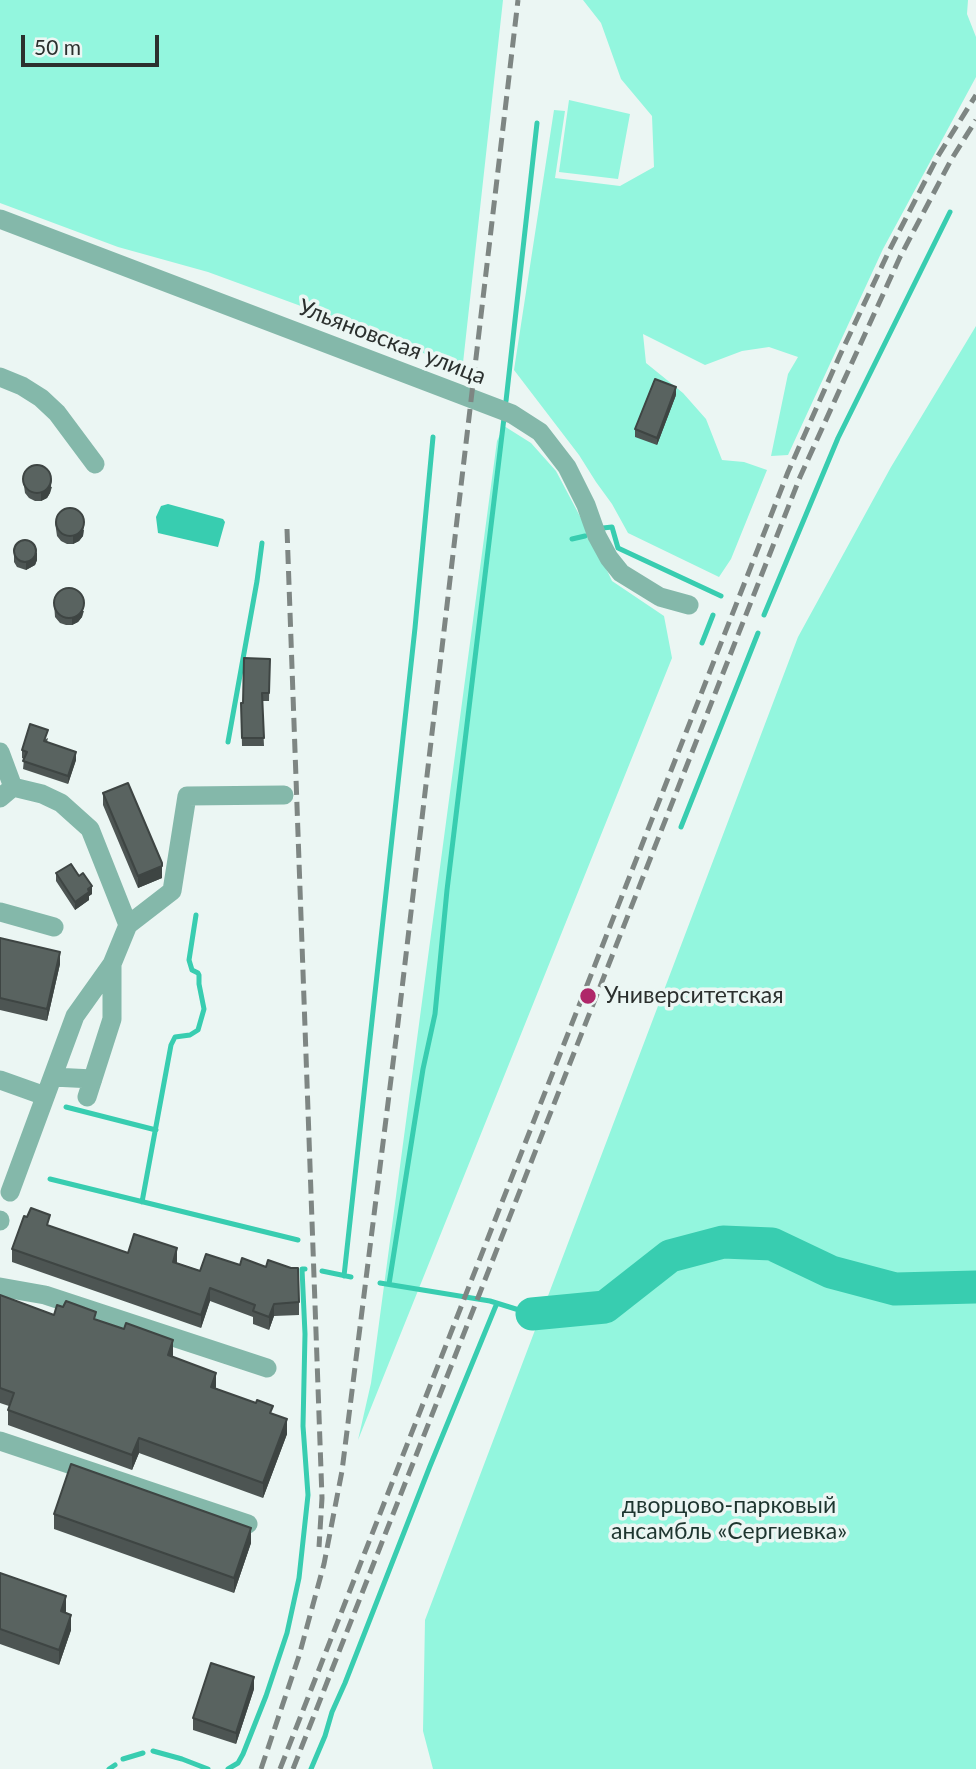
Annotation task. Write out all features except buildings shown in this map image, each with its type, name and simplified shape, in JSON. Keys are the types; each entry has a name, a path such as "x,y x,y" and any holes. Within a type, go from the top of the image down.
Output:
{"street":[{"name":"Ульяновская улица","path":"0,219 512,414 540,432 567,467 586,505 597,536 621,573 660,597 689,605"},
{"path":"0,377 22,386 57,412 96,464"},
{"path":"0,752 6,792 42,794 61,803 90,830 128,925"},
{"path":"10,1192 75,1016 112,964 128,925 173,891 187,796 284,794"},
{"path":"0,912 54,927"},
{"path":"53,1077 90,1088 112,1019 112,964"},
{"path":"0,1080 46,1096"},
{"path":"0,1287 45,1295 267,1368"},
{"path":"0,1441 248,1524"}],"green space":[{"path":"0,0 503,0 462,372 419,351 208,272 118,247 0,203"},
{"path":"583,0 968,0 967,14 976,37 976,77 883,249 788,455 771,456 788,374 798,357 769,347 742,351 705,365 643,334 646,363 683,393 706,419 722,460 744,462 767,470 731,559 719,577 628,533 579,455 514,370 554,110 565,111 555,178 620,186 654,167 652,116 621,79 601,23"},
{"path":"569,100 630,114 618,179 559,172"},
{"name":"дворцово-парковый ансамбль «Сергиевка»","path":"976,326 976,1769 433,1769 423,1731 425,1620 798,637 891,467"},
{"path":"504,426 531,443 556,471 612,581 664,616 672,658 358,1440 371,1383 497,441"}],"shaded area":[{"path":"168,504 223,519 225,522 218,547 158,533 156,517 161,506"}],"waterway":[{"path":"506,401 537,123"},
{"path":"764,615 838,438 950,212"},
{"path":"389,1284 423,1069 435,1014 447,890 504,418"},
{"path":"344,1276 415,628 433,437"},
{"path":"603,528 612,527 618,548 721,596"},
{"path":"572,539 585,536"},
{"path":"228,742 262,543"},
{"path":"702,643 713,615"},
{"path":"681,827 758,633"},
{"path":"142,1202 171,1045 175,1037 190,1035 198,1030 204,1009 199,975 192,970 189,960 196,915"},
{"path":"66,1107 156,1130"},
{"path":"50,1179 298,1240"},
{"path":"532,1314 605,1307 670,1256 723,1242 772,1244 831,1272 895,1289 976,1287"},
{"path":"228,1769 238,1763 243,1754 266,1696 287,1633 299,1578 308,1495 303,1426 305,1334 302,1269 305,1269"},
{"path":"322,1271 351,1277"},
{"path":"380,1283 490,1301 532,1314"},
{"path":"311,1769 497,1303"},
{"path":"153,1751 208,1769"},
{"path":"123,1759 143,1753"},
{"path":"109,1769 115,1765"}],"railway":[{"path":"261,1769 299,1656 324,1564 342,1471 398,1023 518,0"},
{"path":"280,1769 788,472 889,251 938,156 976,95"},
{"path":"293,1769 800,477 900,257 951,160 976,120"},
{"path":"287,529 322,1498 319,1547"}],"place":[{"name":"Университетская","path":"588,996"}]}
